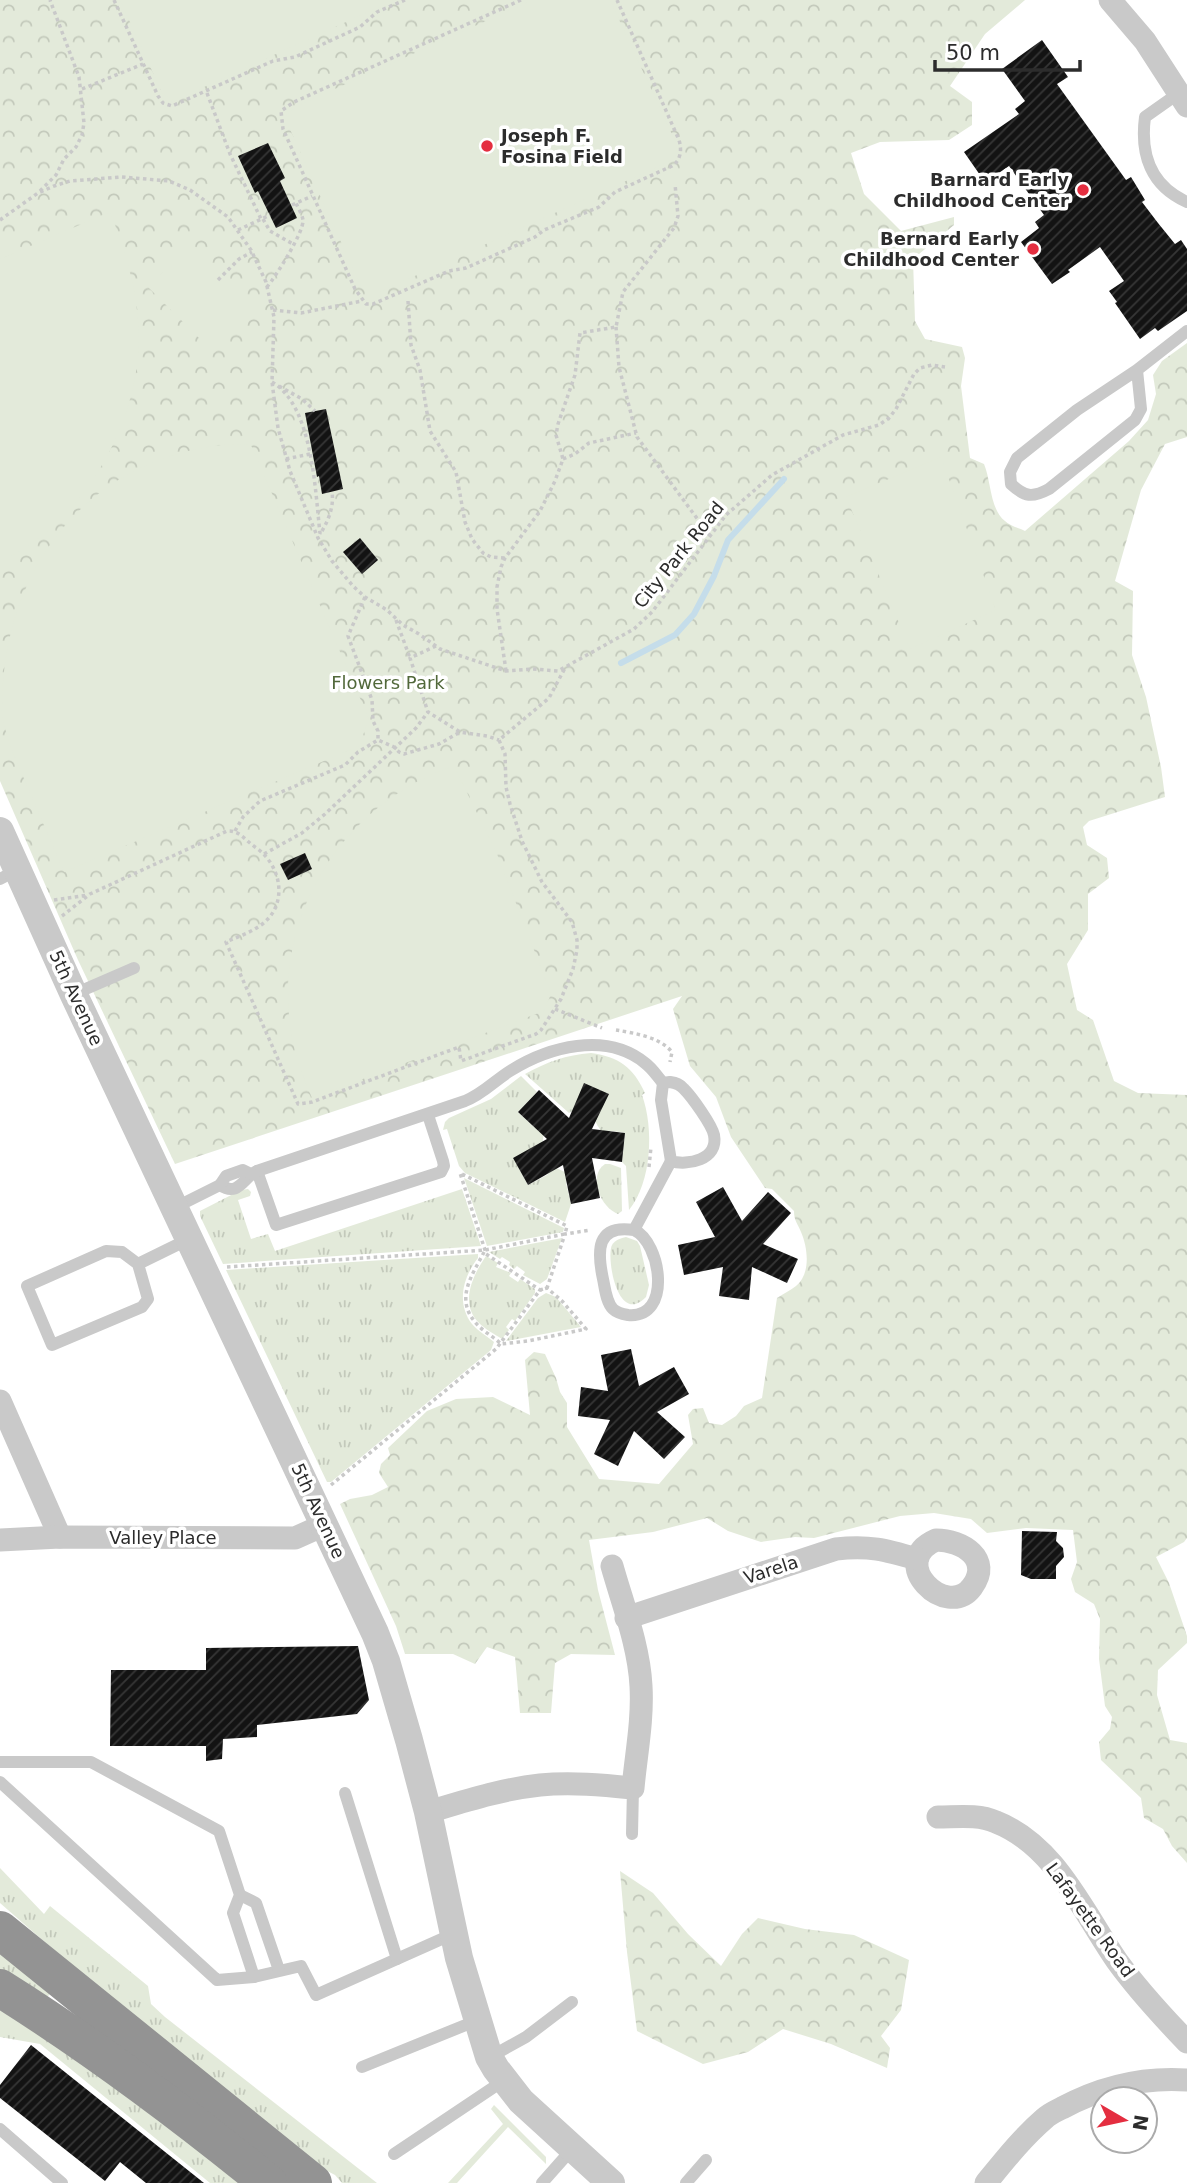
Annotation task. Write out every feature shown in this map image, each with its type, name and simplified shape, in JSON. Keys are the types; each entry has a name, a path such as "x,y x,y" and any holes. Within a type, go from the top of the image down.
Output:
{"highway":[{"path":"0,1930 313,2183"},
{"path":"0,1988 71,2033 134,2078 268,2183"}],"street":[{"path":"1110,0 1138,32 1183,100"},
{"name":"5th Avenue","path":"0,831 9,875 74,995 363,1604 386,1661 428,1812 453,1934 478,2020 498,2068 521,2101 611,2183"},
{"path":"0,1401 61,1537"},
{"name":"Valley Place","path":"0,1540 61,1537 295,1538 324,1525"},
{"name":"Varela","path":"626,1618 836,1549 862,1546 917,1559"},
{"path":"428,1812 502,1791 542,1785 633,1788 642,1700 641,1683 612,1566"},
{"name":"Lafayette Road","path":"938,1817 993,1820 1029,1843 1057,1869 1118,1961 1160,2015 1187,2042"},
{"path":"986,2183 1046,2116 1076,2100 1102,2089 1140,2081 1187,2080"}],"lane":[{"path":"1183,100 1145,117 1142,138 1150,169 1164,188 1187,202"},
{"path":"1138,370 1141,409 1135,420 1037,496 1021,493 1011,484 1010,472 1017,458 1077,410 1138,370 1187,331"},
{"path":"74,995 134,968"},
{"path":"174,1208 220,1185 232,1189 244,1184 254,1172 429,1115 482,1093 519,1065 555,1051 587,1045 616,1048 643,1061 663,1083 661,1100 671,1161 634,1230"},
{"path":"663,1083 682,1086 714,1135 713,1147 697,1162 684,1164 671,1161"},
{"path":"254,1172 276,1225 415,1180 441,1171 444,1166 429,1115"},
{"path":"616,1229 634,1230 642,1233 651,1247 659,1285 655,1302 644,1312 630,1315 615,1311 609,1304 599,1260 600,1246 606,1234 616,1229"},
{"path":"138,1264 189,1238"},
{"path":"106,1251 122,1252 138,1264 148,1299 142,1307 52,1345 27,1286 106,1251"},
{"path":"0,1762 91,1762 219,1831 240,1895 233,1913 254,1978"},
{"path":"0,1782 216,1980 254,1978 301,1966 316,1995 453,1934"},
{"path":"632,1834 633,1788"},
{"path":"345,1793 397,1959"},
{"path":"240,1895 257,1903 279,1970"},
{"path":"394,2154 498,2068 526,2037 572,2002"},
{"path":"362,2067 478,2020"},
{"path":"0,2129 62,2183"},
{"path":"542,2183 573,2148"},
{"path":"686,2183 706,2160"}],"path":[{"path":"38,192 56,175 64,159 76,147 84,123 80,102 82,89 76,67 50,0"},
{"path":"114,0 158,96 166,104 179,104 273,61 295,57 360,27 377,12 405,0"},
{"path":"502,0 505,7"},
{"path":"521,0 282,109 280,117 283,129 355,289 366,304 373,304 535,237 544,230 599,207 615,192 677,162 681,152 680,140 617,0"},
{"path":"82,89 144,64"},
{"path":"206,92 230,154 262,219 270,231 293,244"},
{"name":"City Park Road","path":"0,220 38,192 70,181 144,177 170,181 190,190 228,217 252,252 267,286 273,310 272,382 278,428 286,459 307,515 332,561 365,597 436,646 506,671 552,671 565,668 616,640 645,620 738,504 783,467 843,435 879,425 889,418 920,368 932,365 945,367"},
{"path":"675,184 678,216 674,228 623,292 616,327 619,367 636,433 654,462 710,536"},
{"path":"267,286 278,273 302,227 303,221 294,204 313,196"},
{"path":"238,230 270,215"},
{"path":"218,280 241,258 252,252"},
{"path":"273,310 305,313 362,301"},
{"path":"408,301 411,345 420,370 430,431 456,471 465,522 472,539 483,553 491,557 505,558"},
{"path":"506,671 497,609 500,567 540,511 563,459 556,435 575,374 580,333 616,327"},
{"path":"272,382 302,399 315,411"},
{"path":"277,385 301,420 310,454 320,533"},
{"path":"563,459 589,443 636,433"},
{"path":"286,459 310,454"},
{"path":"318,538 330,513 331,492"},
{"path":"365,597 348,636 372,700 378,740"},
{"path":"57,919 90,894 227,831 235,831 264,854 273,867 279,884 279,896 274,912 257,928 226,942 298,1104 312,1102 459,1047 461,1061 536,1034 561,999 573,969 577,940 569,916 542,882 522,841 510,804 505,776 505,754 499,740 460,732 428,712 395,620"},
{"path":"410,658 436,646"},
{"path":"499,740 549,698 565,668"},
{"path":"264,854 302,833 326,814 416,728 428,712"},
{"path":"378,740 404,754 439,744 460,732"},
{"path":"235,831 243,817 260,801 345,765 358,752 378,740"},
{"path":"49,901 90,894"},
{"path":"649,1168 651,1144"},
{"path":"540,1290 486,1254 460,1173 567,1226 547,1288"},
{"path":"221,1268 485,1250 596,1229"},
{"path":"485,1250 467,1285 467,1302 474,1322 500,1344 586,1329 547,1288"},
{"path":"327,1489 500,1344 540,1290 547,1288"}],"green space":[{"name":"Flowers Park","path":"0,0 1025,0 985,34 950,86 972,102 972,125 949,140 880,142 851,153 864,194 901,231 954,217 954,225 913,259 915,321 925,339 962,347 965,358 961,386 970,458 984,464 996,510 1009,524 1025,531 1129,441 1148,420 1156,394 1153,375 1162,361 1187,343 1187,437 1165,444 1141,490 1115,581 1133,591 1132,655 1146,697 1165,797 1089,821 1083,827 1087,845 1107,858 1109,878 1088,894 1088,930 1067,964 1077,1010 1093,1020 1114,1081 1138,1093 1187,1095 1187,1538 1156,1557 1169,1583 1187,1636 1187,1643 1158,1670 1157,1695 1170,1740 1187,1743 1187,1863 1172,1846 1163,1829 1144,1818 1141,1798 1101,1760 1099,1742 1110,1729 1112,1717 1105,1706 1099,1659 1100,1619 1094,1604 1075,1592 1071,1579 1077,1562 1073,1530 1026,1528 987,1533 971,1519 934,1513 900,1516 814,1538 795,1537 761,1542 728,1531 707,1518 653,1532 589,1540 598,1590 615,1655 571,1654 555,1663 551,1713 520,1713 515,1657 487,1647 475,1664 453,1654 405,1654 396,1626 340,1504 350,1499 372,1495 388,1487 379,1473 381,1464 390,1455 388,1448 427,1411 456,1399 493,1397 530,1415 525,1360 534,1352 545,1354 567,1403 567,1427 599,1479 659,1484 693,1444 688,1415 693,1409 703,1408 709,1423 722,1425 736,1416 744,1406 762,1398 777,1298 801,1281 807,1260 805,1246 794,1211 772,1189 765,1188 731,1137 716,1097 690,1066 673,1009 682,996 175,1164 78,960 0,781"},
{"path":"120,0 394,0 173,100 162,93"},
{"name":"Joseph F. Fosina Field","path":"533,0 610,0 675,141 675,156 668,162 377,293 368,293 361,286 288,125 289,113 297,106"},
{"path":"110,212 127,260 137,310 138,347 134,385 123,422 107,457 86,490 61,519 32,543 0,562 0,259"},
{"path":"186,248 252,315 214,353 148,287"},
{"path":"234,444 251,445 369,719 359,746 64,872 13,752 2,713 6,660 17,610 37,566 64,527 97,495 137,470 183,452"},
{"path":"941,457 996,610 910,649 846,497"},
{"path":"454,766 497,854 551,994 544,1011 312,1098 297,1058 289,1016 289,975 296,935 309,897 328,862 353,831 383,804 416,782"},
{"path":"591,1053 610,1057 624,1065 635,1076 645,1093 642,1095 648,1123 649,1154 642,1185 629,1210 626,1166 622,1162 625,1133 602,1133 595,1121 608,1094 569,1113 525,1074 557,1060"},
{"path":"521,1076 537,1092 518,1112 534,1127 544,1132 542,1146 514,1159 528,1185 547,1175 554,1167 567,1173 566,1183 571,1204 565,1222 465,1173 459,1166 447,1129 443,1130 449,1118 491,1099"},
{"path":"605,1164 621,1168 622,1211 618,1214 606,1205 598,1191 597,1176"},
{"path":"464,1178 564,1228 563,1232 487,1246"},
{"path":"248,1189 250,1196 238,1200 251,1239 268,1234 275,1251 462,1189 481,1246 223,1264 200,1211"},
{"path":"626,1237 637,1241 640,1246 649,1285 646,1297 636,1304 628,1303 621,1297 612,1274 612,1245"},
{"path":"562,1238 547,1279 540,1284 523,1275 525,1272 517,1266 514,1269 509,1265 510,1262 489,1252"},
{"path":"478,1254 465,1282 464,1308 472,1324 494,1342 491,1350 331,1482 327,1482 226,1270"},
{"path":"486,1256 498,1263 496,1267 511,1273 509,1276 518,1282 520,1279 535,1289 535,1293 515,1321 512,1319 506,1327 509,1330 502,1339 479,1323 470,1307 470,1289"},
{"path":"546,1293 556,1297 581,1327 506,1341 538,1298"},
{"path":"0,1868 44,1914 50,1906 148,1986 151,2004 165,2017 377,2183 342,2183 335,2175 304,2159 71,1965 0,1903"},
{"path":"620,1871 653,1893 688,1934 721,1966 742,1934 758,1918 805,1929 854,1935 909,1960 901,2010 881,2036 890,2048 887,2068 831,2044 783,2029 748,2052 703,2064 637,2031"},
{"path":"0,1943 54,1987 47,1998 0,1971"},
{"path":"0,2003 249,2183 210,2183 40,2044 0,2037"},
{"path":"494,2105 546,2157 546,2164 508,2127 457,2183 448,2183 503,2124 491,2109"}],"building":[{"name":"Barnard Early Childhood Center","path":"1042,40 1068,77 1057,84 1126,180 1131,177 1145,200 1142,202 1158,223 1175,244 1181,240 1187,249 1187,311 1158,331 1155,328 1140,339 1109,291 1124,281 1100,247 1052,284 1021,242 1039,228 1035,222 1044,215 1009,166 987,181 964,152 1019,114 1015,109 1025,101 1002,69"},
{"path":"268,143 285,178 280,181 297,218 276,228 258,191 255,193 238,156"},
{"path":"326,409 343,489 322,494 305,413"},
{"path":"360,538 378,560 362,574 343,552"},
{"path":"305,853 312,869 288,880 280,864"},
{"path":"584,1083 609,1094 592,1129 625,1133 622,1162 592,1158 600,1198 571,1204 563,1165 528,1185 513,1158 547,1139 518,1112 539,1090 569,1118"},
{"path":"723,1187 742,1221 768,1192 791,1213 763,1244 798,1259 787,1283 752,1267 749,1300 719,1296 723,1267 684,1275 678,1245 715,1237 696,1202"},
{"path":"631,1349 639,1386 674,1367 689,1394 657,1412 685,1437 664,1459 634,1431 618,1466 594,1454 610,1420 578,1416 581,1387 608,1391 601,1355"},
{"path":"1022,1531 1057,1532 1056,1541 1063,1548 1064,1557 1056,1566 1056,1579 1031,1579 1021,1575"},
{"path":"358,1646 369,1700 357,1714 257,1725 257,1737 223,1739 222,1759 206,1761 206,1746 110,1746 111,1670 206,1670 206,1648"},
{"path":"31,2045 204,2183 146,2183 120,2162 105,2181 0,2098 0,2085"}],"waterway":[{"path":"621,663 675,635 694,614 714,576 728,540 784,479"}],"place":[{"name":"Joseph F. Fosina Field","path":"487,146"},
{"name":"Barnard Early Childhood Center","path":"1083,190"},
{"name":"Bernard Early Childhood Center","path":"1033,249"}]}
